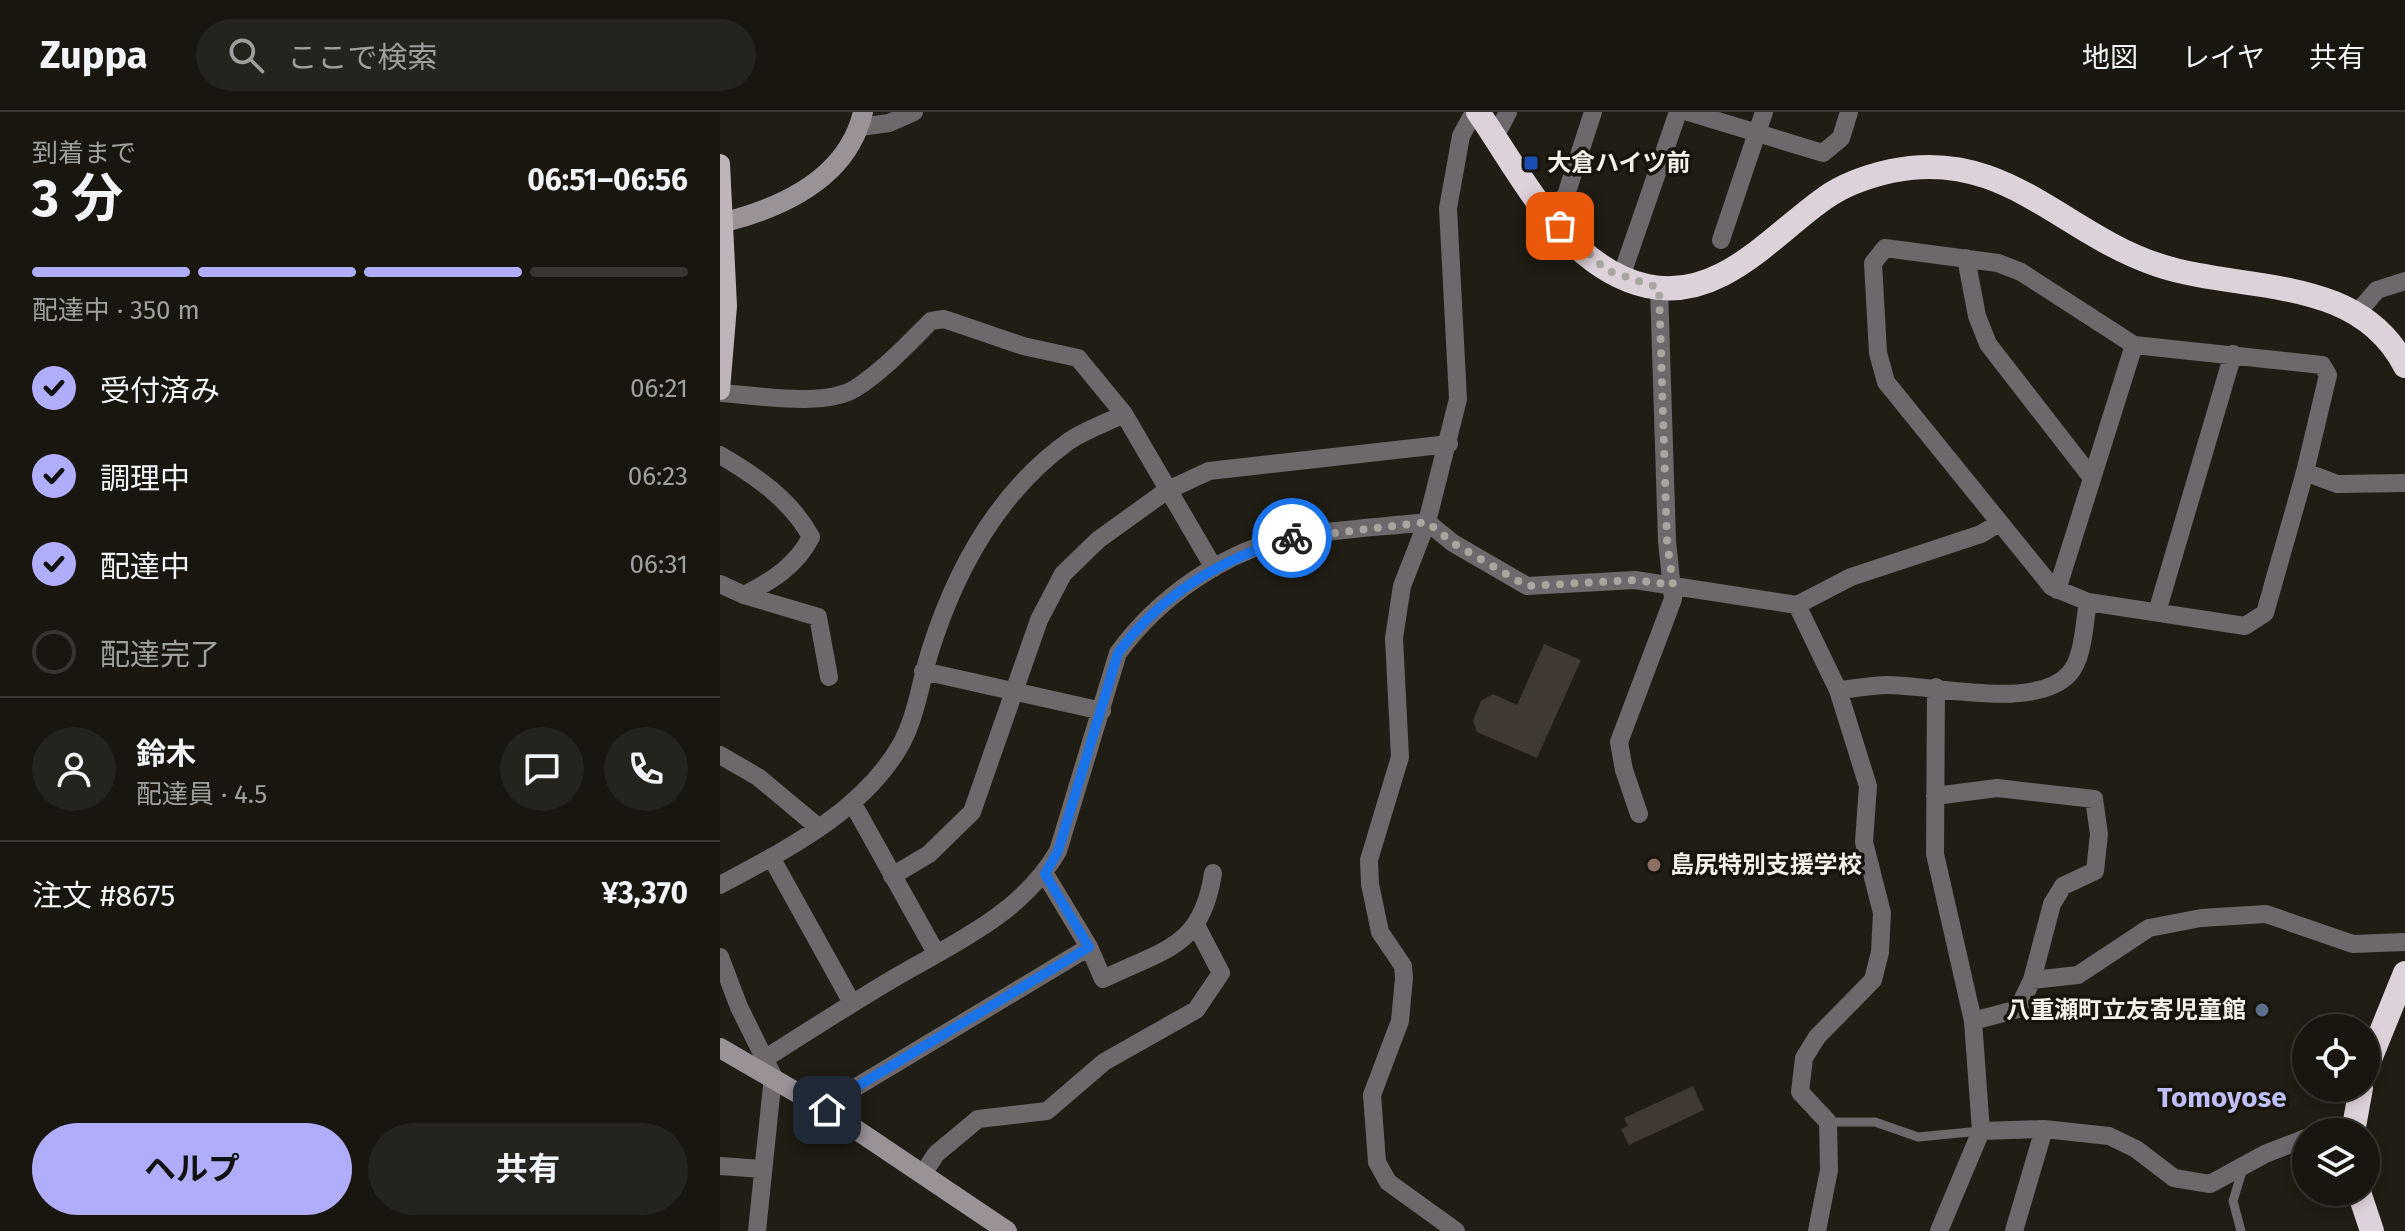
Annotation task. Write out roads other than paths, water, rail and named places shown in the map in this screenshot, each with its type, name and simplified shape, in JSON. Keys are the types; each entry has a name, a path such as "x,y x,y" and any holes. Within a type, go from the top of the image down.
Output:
{"highway":[{"path":"1476,112 1548,212 1591,260 1621,277 1659,288 1699,283 1736,268 1823,200 1845,187 1890,171 1932,167 1973,171 2013,184 2100,237 2157,265 2300,291 2357,313 2390,340 2405,366"},
{"path":"2380,1035 2405,973"},
{"path":"2363,1206 2369,1230"}],"main road":[{"path":"720,164 727,306 720,392"}],"street":[{"path":"725,222 768,212 816,184 842,156 862,120 889,123 914,112"},
{"path":"1456,1231 1388,1182 1377,1162 1372,1095 1400,1021 1404,978 1403,966 1380,932 1370,884 1369,860 1400,757 1394,638 1402,586 1427,522 1458,399 1448,208 1461,136 1476,112"},
{"path":"1495,137 1508,112"},
{"path":"1548,212 1566,195 1593,112"},
{"path":"1621,277 1678,112"},
{"path":"1688,112 1823,153 1841,138 1849,112"},
{"path":"1721,240 1764,112"},
{"path":"1885,248 1998,263 2021,272 2134,345 2322,365 2328,375 2305,472 2265,613 2245,626 2088,602 2057,590 1886,382 1878,353 1873,263 1885,248"},
{"path":"1966,258 1977,316 1988,344 2092,478"},
{"path":"2357,313 2377,290 2405,281"},
{"path":"1639,814 1624,770 1619,742 1673,599 1667,541 1659,288"},
{"path":"720,392 794,398 828,397 854,390 931,321 944,319 1023,346 1078,358 1124,414 1166,491 1214,568"},
{"path":"2057,590 2134,345"},
{"path":"2157,612 2233,354"},
{"path":"720,885 771,857 853,804 901,744 949,593 980,533 1025,481 1070,441 1124,414"},
{"path":"892,876 929,854 972,812 1018,690 1039,620 1063,574 1098,540 1166,491 1209,471 1449,444"},
{"path":"720,455 755,475 800,517 811,537 801,557 772,580 744,595"},
{"path":"2305,472 2337,484 2405,483"},
{"path":"770,1067 852,1003 998,918 1045,874 1058,851 1118,653 1136,628 1163,604 1214,568 1247,552 1291,538 1427,522 1453,543 1527,586 1635,580 1797,605 1851,577 1981,534 1999,523"},
{"path":"720,584 744,595 818,617 829,677"},
{"path":"1838,690 1885,685 2008,694 2041,690 2070,674 2081,647 2088,602"},
{"path":"1797,605 1838,690 1868,786 1864,842 1882,913 1880,952 1873,980 1817,1037 1804,1058 1800,1092 1828,1122 1829,1170 1817,1231"},
{"path":"923,671 1102,711"},
{"path":"1936,687 1935,854 1973,1021 1981,1131 1939,1231"},
{"path":"720,755 758,777 818,827"},
{"path":"1935,796 1997,788 2094,799 2099,834 2095,871 2063,886 2052,904 2032,980 2018,1009 1973,1021"},
{"path":"853,804 936,953"},
{"path":"771,857 852,1003"},
{"path":"1045,874 1089,947 1103,979 1185,939 1197,927 1210,894 1213,873"},
{"path":"2032,980 2078,975 2149,928 2201,918 2266,914 2353,944 2405,942"},
{"path":"923,1174 936,1154 978,1119 1047,1111 1104,1062 1196,1010 1221,973 1197,927"},
{"path":"827,1110 833,1101 1089,947"},
{"path":"720,957 739,1007 770,1067 757,1231"},
{"path":"720,1048 770,1067 827,1110 1007,1231"},
{"path":"1981,1131 2044,1129 2109,1136 2136,1149 2174,1178 2210,1184 2265,1154 2292,1143"},
{"path":"2014,1231 2044,1129"},
{"path":"720,1166 762,1169"}],"lane":[{"path":"1828,1122 1875,1122 1918,1137 1981,1131"},
{"path":"2241,1231 2233,1201 2243,1168"}],"place":[{"name":"大倉ハイツ前","path":"1531,163"},
{"name":"島尻特別支援学校","path":"1654,865"},
{"name":"八重瀬町立友寄児童館","path":"2262,1010"}],"district":[{"name":"Tomoyose","path":"2222,1097"}]}
